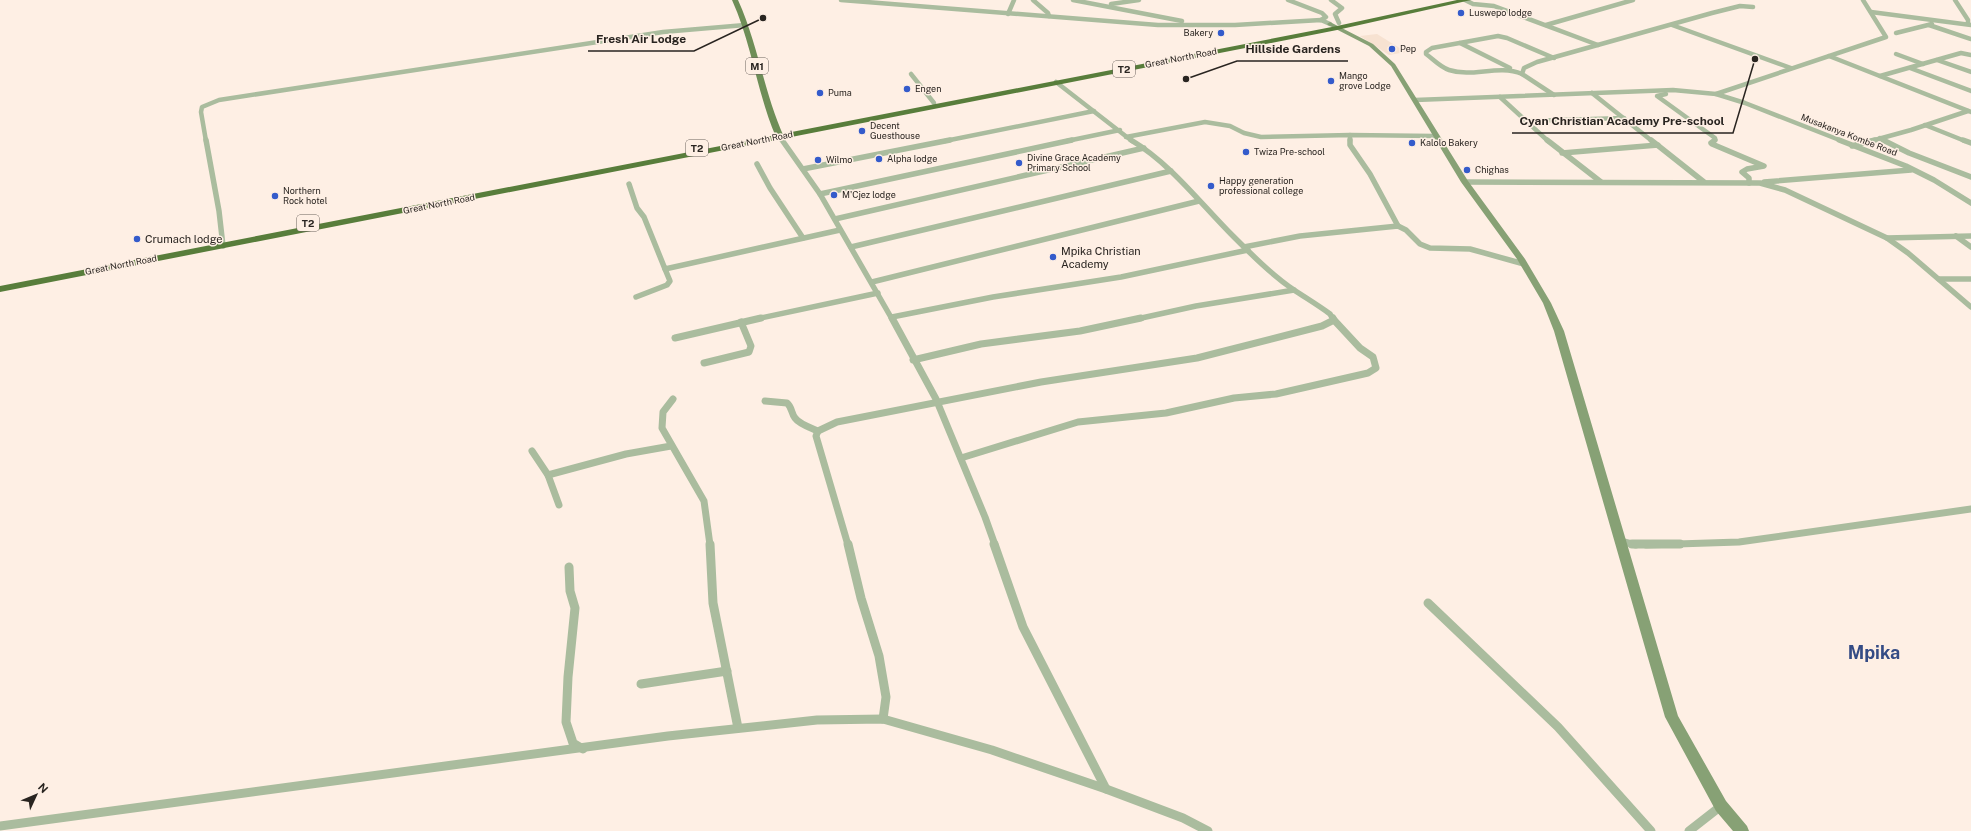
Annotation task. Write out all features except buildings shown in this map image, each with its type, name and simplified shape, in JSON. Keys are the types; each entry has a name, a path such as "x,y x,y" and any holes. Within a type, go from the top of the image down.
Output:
{"highway":[{"name":"Great North Road","path":"779,135 1454,0"},
{"name":"Great North Road","path":"0,289 100,267 1056,82 1332,24 1468,2"},
{"name":"Great North Road","path":"0,283 100,267"}],"main road":[{"name":"M1","path":"735,0 746,25 769,112 779,135"},
{"path":"1332,24 1357,37 1381,54 1393,65 1465,182 1494,219 1524,264 1547,303 1559,331 1672,717 1721,806 1742,831"}],"street":[{"path":"841,0 1008,14 1158,24 1332,24"},
{"path":"890,4 895,0"},
{"path":"1008,14 1014,0"},
{"path":"1033,0 1048,13 1049,16"},
{"path":"1073,0 1096,1 1103,5 1196,25"},
{"path":"1103,5 1139,0"},
{"path":"1288,0 1322,12 1332,24"},
{"path":"1331,0 1342,8 1335,14 1332,24"},
{"path":"1468,2 1491,0"},
{"path":"1546,25 1633,0"},
{"path":"1415,100 1673,90 1716,94 1791,68 1881,40 1886,37 1863,0"},
{"path":"1871,12 1969,24 1955,0"},
{"path":"1468,2 1494,6 1598,45"},
{"path":"1522,74 1522,70 1526,66 1598,45 1738,7 1753,7"},
{"path":"1896,33 1929,25 1934,20"},
{"path":"223,243 201,119 202,107 208,104 264,93 422,68 600,43 663,32 746,25"},
{"path":"1672,25 1791,68"},
{"path":"1929,25 1971,39"},
{"path":"1512,68 1464,72 1452,71 1426,54 1427,50 1432,48 1485,37 1501,37 1554,58"},
{"path":"1460,43 1512,68 1554,95"},
{"path":"1880,76 1961,53 1971,55"},
{"path":"1896,54 1923,64"},
{"path":"1829,56 1970,112"},
{"path":"1937,60 1971,72"},
{"path":"1910,68 1971,91"},
{"path":"911,74 934,103"},
{"path":"961,458 1041,435 1078,422 1166,413 1234,398 1276,394 1368,373 1376,368 1373,357 1360,348 1330,314 1294,290 1246,248 1171,171 1144,148 1126,136 1056,82"},
{"path":"1673,90 1678,94 1657,96 1715,138 1715,140 1711,143 1764,166 1751,168 1742,172 1749,178 1749,183"},
{"path":"1592,93 1704,182"},
{"name":"Musakanya Kombe Road","path":"1716,94 1745,103 1906,166 1911,170 1934,180 1971,203"},
{"path":"1500,97 1562,153 1601,182"},
{"path":"803,169 1094,111"},
{"path":"1852,146 1970,112"},
{"path":"1526,121 1624,118"},
{"path":"1126,136 1205,122 1230,126 1244,133 1261,137 1350,135 1436,136"},
{"path":"1925,125 1971,143"},
{"path":"820,194 978,159 1120,130"},
{"path":"779,135 820,194 835,219 840,230 892,317 937,402 985,516 1023,627 1106,789"},
{"path":"1350,135 1350,145 1370,174 1398,226"},
{"path":"1880,138 1909,153 1971,177"},
{"path":"1562,153 1658,145"},
{"path":"835,219 1006,181 1144,148"},
{"path":"757,164 770,188 803,238"},
{"path":"1465,182 1760,183 1911,170"},
{"path":"851,247 1080,194 1171,171"},
{"path":"1760,183 1785,190 1887,238 1908,253 1971,307"},
{"path":"629,184 637,208 644,217 670,282 667,285 636,297"},
{"path":"872,282 1148,215 1199,201"},
{"path":"892,317 993,297 1121,277 1300,236 1398,226 1407,229 1417,243 1426,247 1437,250 1472,250 1506,261 1524,264"},
{"path":"665,269 840,230"},
{"path":"1956,236 1971,248"},
{"path":"1887,238 1971,236"},
{"path":"1939,279 1971,279"},
{"path":"914,360 981,344 1080,331 1196,306 1284,293 1294,290"},
{"path":"675,338 741,322 878,293"},
{"path":"883,719 886,697 879,656 861,598 842,522 816,436 818,431 837,422 937,402 1041,382 1197,358 1322,326 1334,320"},
{"path":"704,363 749,352 751,346 741,322"},
{"path":"673,399 665,408 660,419 662,428 671,446 704,501 710,544 713,603 738,728"},
{"path":"765,401 787,403 790,405 794,417 798,421 818,431"},
{"path":"548,475 626,454 671,446"},
{"path":"532,451 548,475 559,506"},
{"path":"1620,541 1637,544 1740,542 1971,509"},
{"path":"569,567 570,591 575,608 566,722 573,743 583,748"},
{"path":"1428,603 1558,727 1650,831"},
{"path":"641,684 727,671"},
{"path":"0,826 668,736 817,720 883,719 992,750 1106,789 1183,818 1208,831"},
{"path":"1689,831 1721,806"}],"shaded area":[{"path":"1377,34 1406,52 1389,55 1360,36"}],"place":[{"name":"Luswepo lodge","path":"1461,13"},
{"name":"Fresh Air Lodge","path":"763,18"},
{"name":"Bakery","path":"1221,33"},
{"name":"Pep","path":"1392,49"},
{"name":"Cyan Christian Academy Pre-school","path":"1755,59"},
{"name":"Hillside Gardens","path":"1186,79"},
{"name":"Mango grove Lodge","path":"1331,81"},
{"name":"Engen","path":"907,89"},
{"name":"Puma","path":"820,93"},
{"name":"Decent Guesthouse","path":"862,131"},
{"name":"Kalolo Bakery","path":"1412,143"},
{"name":"Twiza Pre-school","path":"1246,152"},
{"name":"Alpha lodge","path":"879,159"},
{"name":"Wilmo","path":"818,160"},
{"name":"Divine Grace Academy Primary School","path":"1019,163"},
{"name":"Chighas","path":"1467,170"},
{"name":"Happy generation professional college","path":"1211,186"},
{"name":"M'Cjez lodge","path":"834,195"},
{"name":"Northern Rock hotel","path":"275,196"},
{"name":"Crumach lodge","path":"137,239"},
{"name":"Mpika Christian Academy","path":"1053,257"}],"district":[{"name":"Mpika","path":"1874,653"}]}
